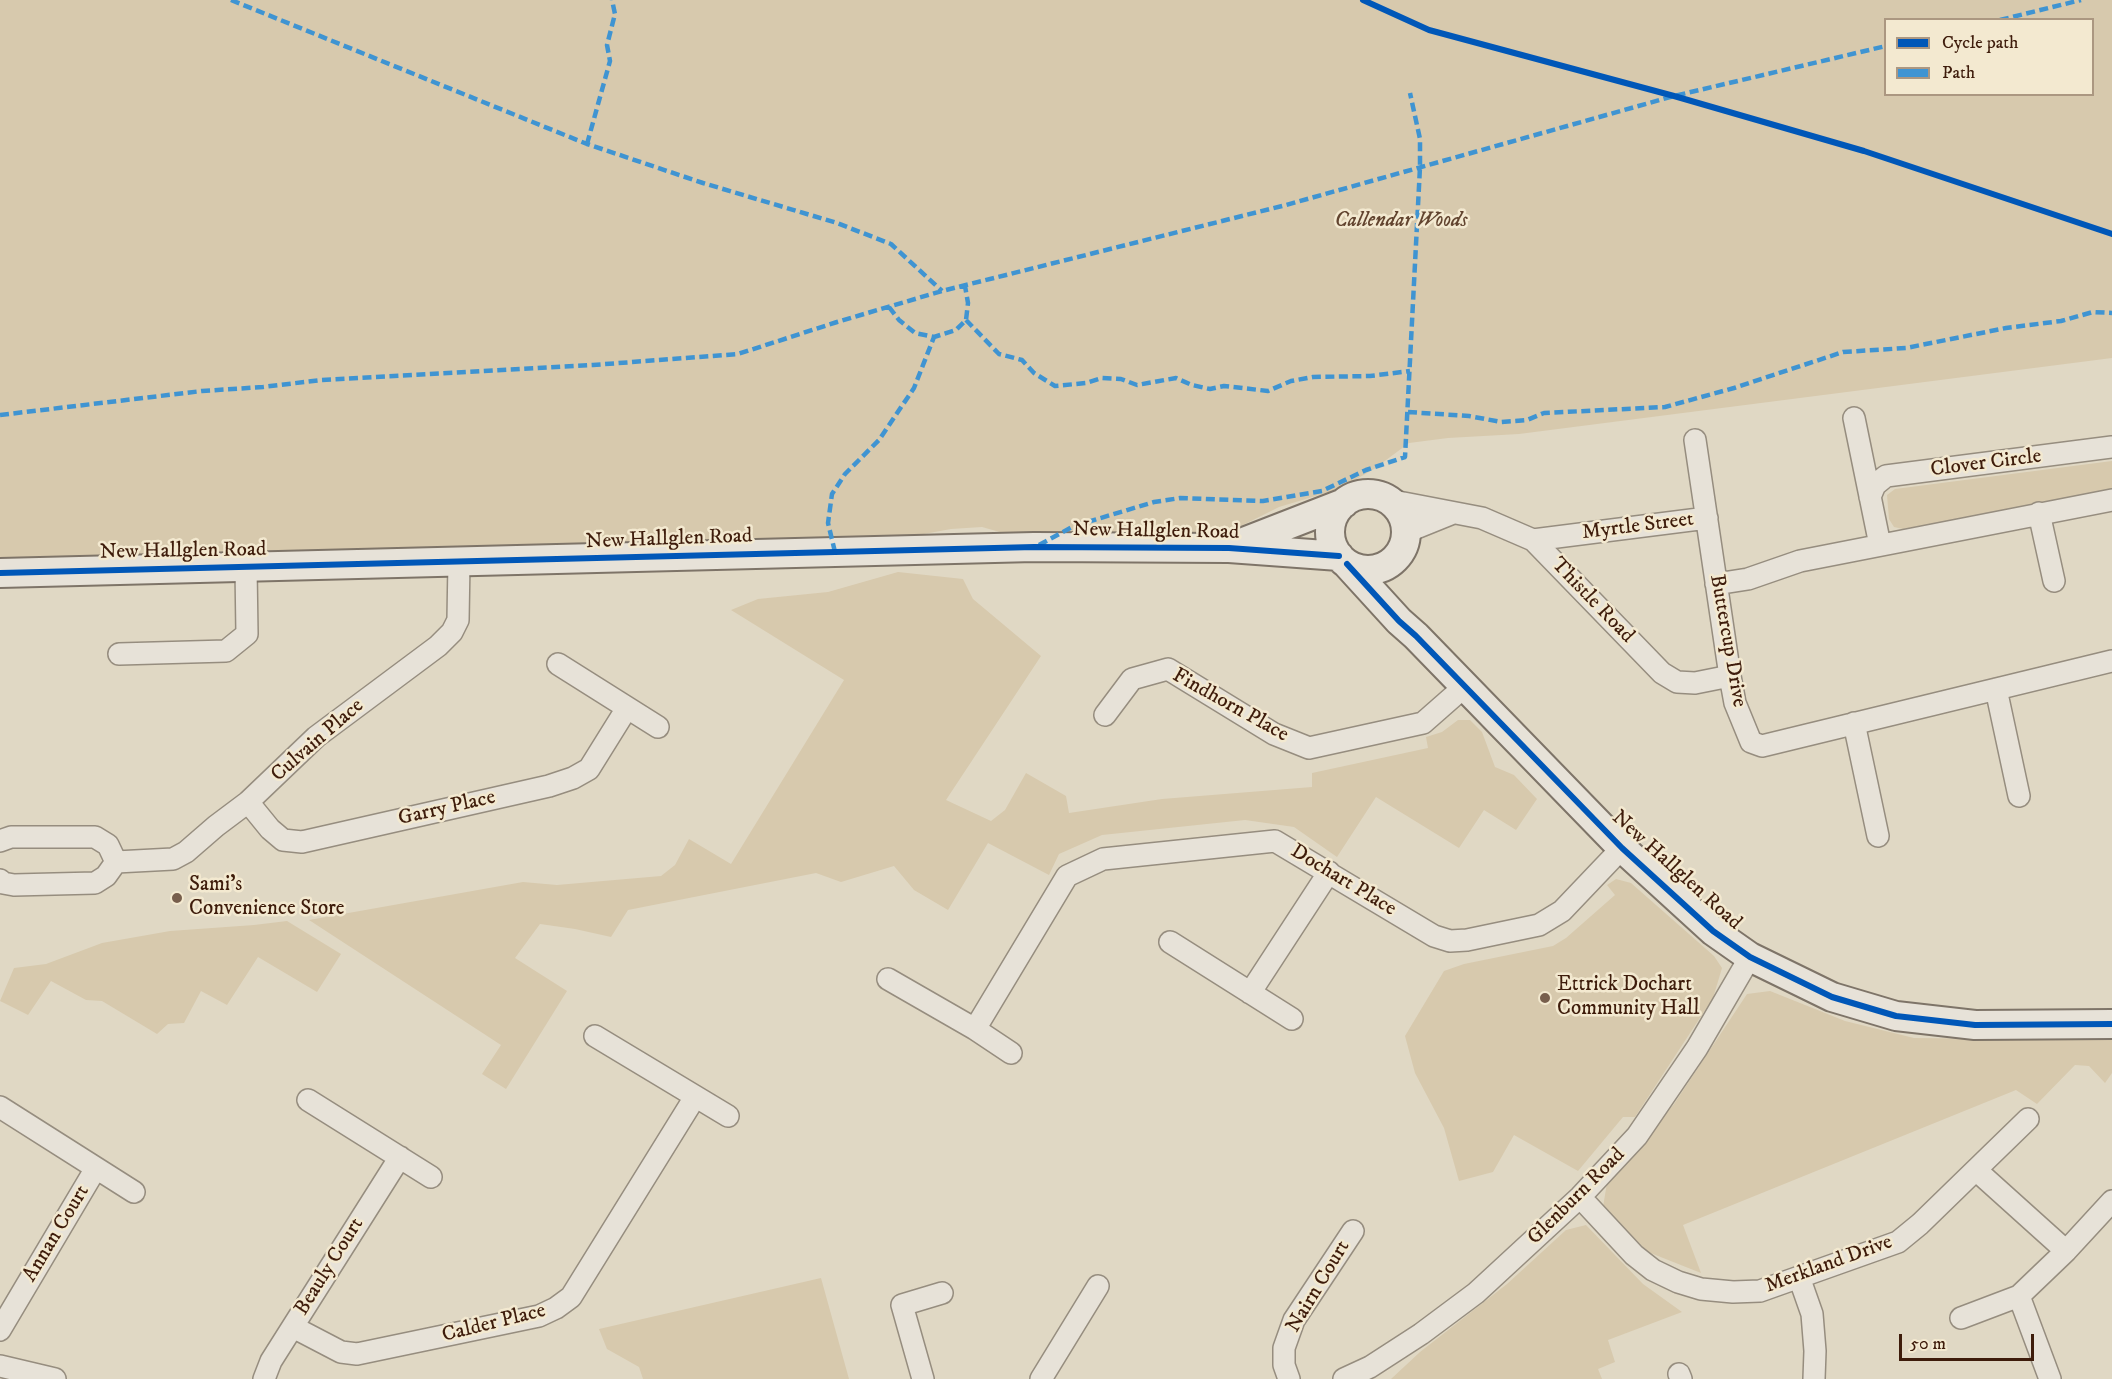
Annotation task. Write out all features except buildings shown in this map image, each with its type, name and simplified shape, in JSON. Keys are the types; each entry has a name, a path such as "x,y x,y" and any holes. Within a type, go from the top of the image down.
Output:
{"street":[{"path":"1854,418 1880,545"},
{"name":"Buttercup Drive","path":"1695,440 1735,703 1751,742 1762,746 2112,661"},
{"name":"Clover Circle","path":"1870,497 1875,485 1886,476 2112,447"},
{"path":"1360,495 1379,496 1388,500 1401,513 1406,532 1405,541 1395,558 1378,568 1367,570 1357,568 1343,560 1333,548 1330,527 1344,502 1360,495"},
{"name":"Thistle Road","path":"1388,500 1482,518 1533,540 1662,673 1677,682 1695,683 1730,676"},
{"path":"1716,584 1748,579 1800,561 2112,500"},
{"name":"New Hallglen Road","path":"1229,548 1344,502"},
{"path":"1406,532 1453,513"},
{"path":"2039,513 2054,581"},
{"name":"Myrtle Street","path":"1533,540 1707,518"},
{"name":"New Hallglen Road","path":"0,573 1022,548 1229,548 1343,560 1399,621 1622,848 1713,931 1750,957 1832,997 1896,1016 1975,1025 2112,1024"},
{"path":"1395,558 1399,621"},
{"name":"Culvain Place","path":"116,862 172,859 186,852 249,802 316,737 438,646 452,632 458,620 459,562"},
{"path":"119,654 226,651 248,633 246,568"},
{"path":"558,664 658,728"},
{"name":"Findhorn Place","path":"1105,715 1132,679 1168,669 1274,734 1309,748 1423,723 1464,687"},
{"path":"1996,689 2019,796"},
{"name":"Garry Place","path":"249,802 270,829 283,840 302,842 549,786 573,778 589,769 627,708"},
{"path":"1854,723 1878,836"},
{"path":"0,841 11,837 95,837 108,845 116,862 106,876 95,883 14,885 3,883 0,880"},
{"name":"Dochart Place","path":"975,1029 1067,876 1103,859 1275,841 1434,936 1450,940 1467,940 1539,925 1562,911 1622,848"},
{"path":"1250,993 1329,872"},
{"path":"1170,942 1292,1018"},
{"name":"Glenburn Road","path":"1344,1379 1370,1366 1421,1334 1476,1293 1580,1197 1637,1136 1697,1048 1750,957"},
{"path":"888,978 1011,1053"},
{"path":"596,1036 728,1116"},
{"name":"Calder Place","path":"293,1327 341,1352 357,1354 539,1316 556,1308 572,1297 695,1096"},
{"path":"308,1100 430,1177"},
{"name":"Annan Court","path":"0,1107 134,1192"},
{"name":"Merkland Drive","path":"1580,1197 1634,1255 1653,1270 1678,1282 1701,1289 1733,1293 1760,1291 1898,1242 1920,1224 2028,1119"},
{"name":"Beauly Court","path":"264,1379 271,1361 400,1157"},
{"name":"Annan Court","path":"0,1330 96,1168"},
{"path":"1976,1170 2066,1251"},
{"path":"1961,1318 2019,1296 2066,1251 2112,1201"},
{"name":"Nairn Court","path":"1289,1379 1284,1365 1284,1348 1294,1320 1353,1231"},
{"path":"1799,1277 1812,1314 1815,1351 1814,1379"},
{"path":"1041,1379 1098,1286"},
{"path":"923,1379 902,1305 942,1293"},
{"path":"2019,1296 2050,1379"},
{"path":"0,1366 55,1379"}],"green space":[{"name":"Callendar Woods","path":"0,0 2112,0 2112,358 1519,434 1448,438 1409,443 1374,469 1339,489 1279,507 1237,528 1211,534 1014,536 982,527 951,529 902,538 0,561"},
{"path":"2112,461 2112,490 1903,529 1894,527 1889,519 1887,495 1895,489"},
{"path":"898,572 963,579 973,599 1041,656 946,800 991,821 1005,810 1026,773 1066,796 1069,813 1162,799 1312,787 1312,773 1428,748 1426,737 1442,732 1458,720 1470,720 1482,732 1495,767 1514,775 1537,799 1516,830 1484,810 1459,848 1376,797 1337,857 1294,827 1245,820 1102,835 1059,854 1049,875 988,843 948,910 914,890 894,866 841,882 816,873 628,910 611,937 540,924 515,958 567,991 506,1089 482,1074 501,1045 309,920 523,882 557,885 661,876 675,865 689,839 731,864 844,680 731,610 758,599 828,592"},
{"path":"1616,879 1631,883 1714,956 1722,968 1713,998 1635,1117 1623,1117 1578,1171 1514,1135 1493,1172 1459,1181 1444,1128 1415,1073 1405,1036 1444,971 1464,964 1553,946 1566,938 1615,895 1607,885"},
{"path":"287,921 341,954 317,992 258,957 227,1005 201,991 184,1023 168,1024 157,1034 102,1001 86,1000 51,981 28,1015 0,1001 14,968 46,964 102,943 170,931"},
{"path":"1770,991 1845,1021 1914,1038 2112,1040 2112,1073 2105,1083 2089,1066 2075,1065 2037,1104 2016,1090 1683,1225 1701,1273 1648,1252 1603,1207 1607,1183 1674,1104 1747,994"},
{"path":"1586,1225 1643,1284 1682,1312 1608,1340 1615,1362 1598,1369 1602,1379 1391,1379 1420,1352 1507,1284 1566,1230"},
{"path":"821,1278 849,1379 643,1379 639,1367 607,1349 599,1329"}],"marked path":[{"path":"231,0 587,144 703,183 837,223 891,244 942,291"},
{"path":"587,144 610,61 607,45 615,14 612,0"},
{"path":"2008,18 2081,0"},
{"path":"0,415 202,391 321,380 593,365 738,354 942,291 1286,205 1674,96 1884,46"},
{"path":"1039,545 1074,526 1154,502 1180,498 1263,501 1322,491 1366,470 1405,457 1420,167 1420,139 1410,93"},
{"path":"889,307 899,320 915,333 934,337 956,330 966,320 968,303 965,286"},
{"path":"1408,412 1469,416 1501,422 1527,420 1544,413 1665,407 1734,388 1843,352 1906,348 2006,328 2061,321 2093,312 2112,313"},
{"path":"966,320 999,354 1022,360 1034,373 1055,386 1086,383 1102,378 1121,379 1137,385 1176,378 1210,389 1224,386 1268,391 1291,381 1313,377 1370,376 1410,371"},
{"path":"835,552 828,523 832,494 845,474 879,440 914,388 934,337"}],"cycle path":[{"path":"1363,0 1429,30 1674,96 1864,151 2112,234"},
{"path":"0,573 1034,547 1229,548 1339,556"},
{"path":"1347,564 1399,621 1622,848 1713,931 1750,957 1832,997 1896,1016 1975,1025 2112,1024"}],"place":[{"name":"Sami's Convenience Store","path":"177,898"},
{"name":"Ettrick Dochart Community Hall","path":"1545,998"}]}
